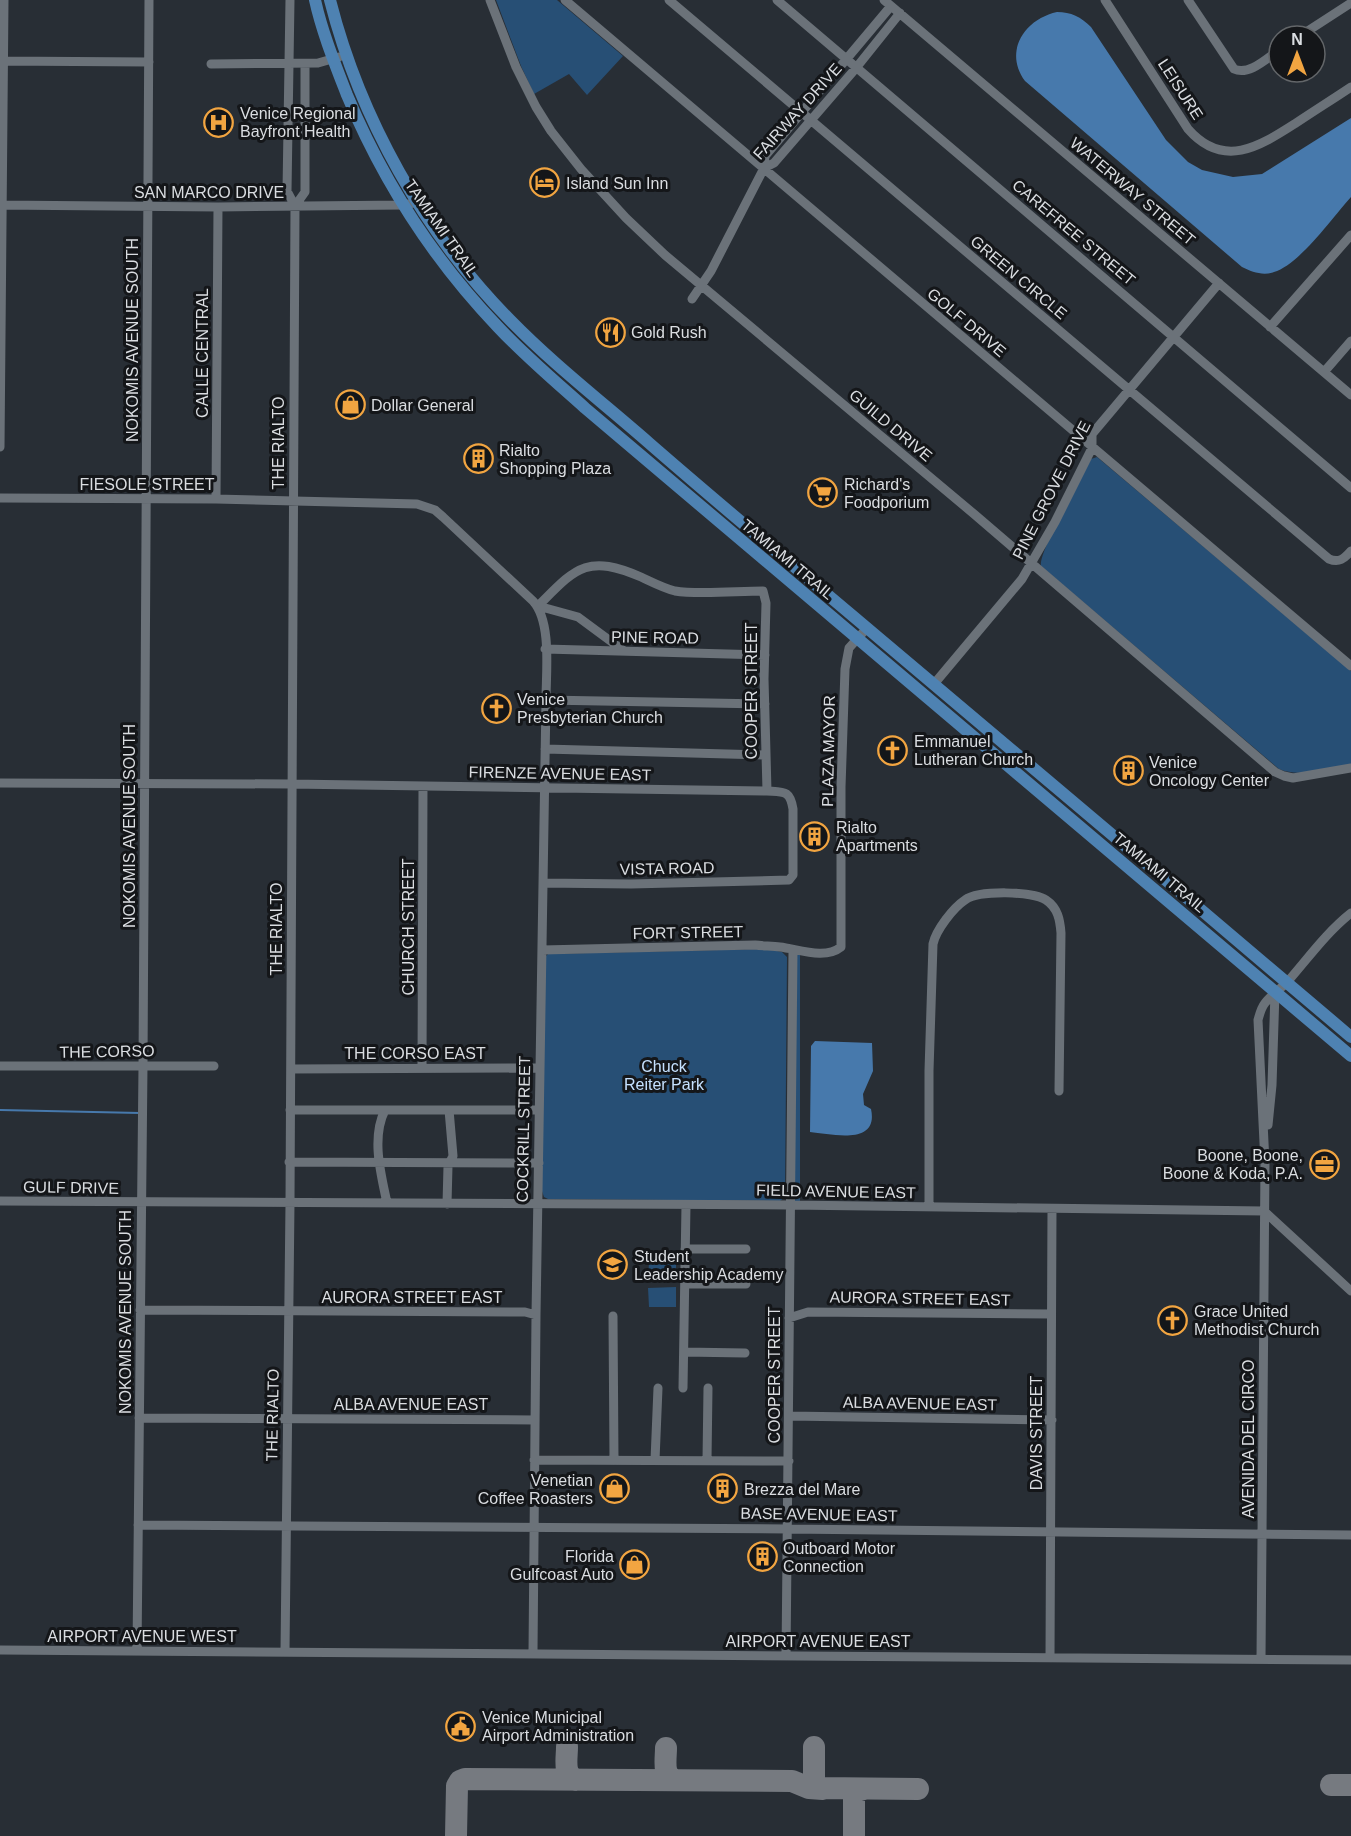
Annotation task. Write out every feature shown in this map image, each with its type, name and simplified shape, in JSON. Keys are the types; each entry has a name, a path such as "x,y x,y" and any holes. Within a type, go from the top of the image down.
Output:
{"main road":[{"name":"TAMIAMI TRAIL","path":"315,0 333,59 381,168 429,243 464,290 531,360 1351,1056"},
{"name":"TAMIAMI TRAIL","path":"330,0 358,86 391,156 440,235 507,317 539,349 1351,1037"}],"street":[{"path":"0,447 4,0"},
{"name":"NOKOMIS AVENUE SOUTH","path":"137,1652 149,0"},
{"name":"THE RIALTO","path":"285,1652 291,1069 295,206 287,191 290,0"},
{"name":"GUILD DRIVE","path":"490,0 522,81 551,131 600,192 665,255 1279,774 1293,778 1351,768"},
{"name":"GREEN CIRCLE","path":"669,0 1329,559 1338,562 1351,552"},
{"name":"CAREFREE STREET","path":"777,0 1351,488"},
{"name":"LEISURE","path":"1105,0 1188,129 1199,139 1215,147 1234,151 1262,144 1351,87"},
{"path":"1188,0 1234,69 1248,70 1267,58"},
{"name":"GOLF DRIVE","path":"569,1 1351,666"},
{"path":"764,168 765,156 846,59 887,3"},
{"name":"WATERWAY STREET","path":"887,3 1351,395"},
{"path":"1319,24 1351,3"},
{"name":"FAIRWAY DRIVE","path":"692,299 702,285 764,168 774,163 900,13"},
{"path":"211,64 305,64 318,63 347,54"},
{"path":"2,61 149,62"},
{"name":"THE RIALTO","path":"295,206 305,192 305,64"},
{"path":"288,143 298,147 305,162"},
{"name":"SAN MARCO DRIVE","path":"1,205 218,207 404,205 418,202"},
{"name":"CALLE CENTRAL","path":"216,499 218,207"},
{"path":"1270,327 1351,235"},
{"name":"PINE GROVE DRIVE","path":"934,684 1032,564 1092,448 1092,434 1219,283"},
{"path":"1324,372 1351,341"},
{"name":"FIESOLE STREET","path":"0,498 293,501"},
{"path":"293,501 408,503 427,507 443,517 538,606 578,617 624,651"},
{"name":"COOPER STREET","path":"538,606 573,572 590,566 605,566 625,571 676,591 762,591 766,603 767,791"},
{"name":"COCKRILL STREET","path":"533,1653 537,1205 546,699 544,621 538,606"},
{"name":"PLAZA MAYOR","path":"835,952 841,947 841,787 845,669 849,648 867,628"},
{"name":"PINE ROAD","path":"545,649 765,655"},
{"path":"546,699 765,704"},
{"path":"545,749 766,755"},
{"name":"FIRENZE AVENUE EAST","path":"0,783 291,784 786,793 792,798 793,875 791,879"},
{"name":"CHURCH STREET","path":"422,1068 423,786"},
{"name":"VISTA ROAD","path":"543,883 631,884 791,879"},
{"path":"929,1207 929,1071 933,944 935,933 965,900 981,894 1036,896 1046,900 1059,916 1061,933 1059,1091"},
{"path":"1275,991 1287,982 1329,933 1351,913"},
{"name":"FORT STREET","path":"542,950 755,945 835,952"},
{"name":"COOPER STREET","path":"786,1656 793,950"},
{"name":"AVENIDA DEL CIRCO","path":"1261,1659 1265,1148 1258,1020 1260,1011 1275,991"},
{"name":"AVENIDA DEL CIRCO","path":"1265,1148 1272,1085 1275,991"},
{"name":"THE CORSO","path":"0,1066 214,1066"},
{"name":"THE CORSO EAST","path":"291,1069 539,1068"},
{"path":"290,1110 539,1110"},
{"path":"385,1110 381,1118 378,1162 387,1203"},
{"path":"447,1204 450,1162 453,1156 449,1110"},
{"path":"290,1162 539,1163"},
{"name":"GULF DRIVE","path":"0,1201 290,1203"},
{"name":"FIELD AVENUE EAST","path":"290,1203 791,1205 1264,1211"},
{"path":"683,1388 686,1205"},
{"name":"DAVIS STREET","path":"1050,1657 1053,1209"},
{"path":"1264,1211 1351,1291"},
{"path":"686,1248 746,1249"},
{"path":"685,1284 746,1284"},
{"name":"AURORA STREET EAST","path":"140,1310 525,1312 536,1315"},
{"name":"AURORA STREET EAST","path":"789,1318 808,1312 1052,1314"},
{"path":"614,1316 615,1460"},
{"path":"684,1352 745,1353"},
{"path":"655,1460 658,1388"},
{"path":"707,1460 708,1388"},
{"name":"ALBA AVENUE EAST","path":"789,1416 1052,1420"},
{"name":"ALBA AVENUE EAST","path":"139,1418 535,1420"},
{"path":"534,1460 789,1461"},
{"name":"BASE AVENUE EAST","path":"138,1525 1351,1535"},
{"name":"AIRPORT AVENUE WEST","path":"0,1650 285,1652"},
{"name":"AIRPORT AVENUE EAST","path":"285,1652 1351,1660"}],"green space":[{"path":"496,0 557,0 623,56 587,95 569,74 534,94"},
{"path":"1097,457 1351,671 1351,764 1296,773 1279,769 1041,566 1046,546 1062,514 1091,459"},
{"name":"Chuck Reiter Park","path":"767,949 782,952 787,957 785,1197 780,1201 548,1199 544,1197 541,1188 545,957 548,954"},
{"path":"800,953 800,1208 788,1200 791,958"},
{"path":"649,1262 676,1262 676,1282 648,1281"},
{"path":"676,1287 676,1307 649,1307 648,1288"}],"shaded area":[{"path":"1057,12 1075,16 1091,27 1166,140 1188,162 1202,170 1233,177 1262,174 1351,118 1351,197 1305,250 1284,268 1266,274 1242,267 1025,81 1016,59 1021,38 1035,22"},
{"path":"815,1041 872,1043 873,1071 863,1094 864,1105 871,1109 872,1121 861,1133 841,1135 810,1132 811,1046"}],"waterway":[{"path":"0,1110 140,1113"}],"taxiway":[{"path":"567,1747 567,1770 575,1780"},
{"path":"814,1747 814,1781 819,1788 918,1789"},
{"path":"666,1748 666,1771 675,1780"},
{"path":"456,1836 457,1786 465,1779 792,1781 809,1788 823,1789"},
{"path":"1331,1785 1351,1785"},
{"path":"854,1836 854,1797 857,1791 864,1789"}],"place":[{"name":"Venice Regional Bayfront Health","path":"219,122"},
{"name":"Island Sun Inn","path":"545,183"},
{"name":"Gold Rush","path":"610,332"},
{"name":"Dollar General","path":"350,405"},
{"name":"Rialto Shopping Plaza","path":"478,459"},
{"name":"Richard's Foodporium","path":"823,493"},
{"name":"Venice Presbyterian Church","path":"496,708"},
{"name":"Emmanuel Lutheran Church","path":"893,750"},
{"name":"Venice Oncology Center","path":"1128,771"},
{"name":"Rialto Apartments","path":"815,836"},
{"name":"Boone, Boone, Boone & Koda, P.A.","path":"1324,1164"},
{"name":"Student Leadership Academy","path":"613,1265"},
{"name":"Grace United Methodist Church","path":"1173,1320"},
{"name":"Venetian Coffee Roasters","path":"614,1489"},
{"name":"Brezza del Mare","path":"723,1489"},
{"name":"Outboard Motor Connection","path":"762,1557"},
{"name":"Florida Gulfcoast Auto","path":"635,1565"},
{"name":"Venice Municipal Airport Administration","path":"461,1726"}]}
